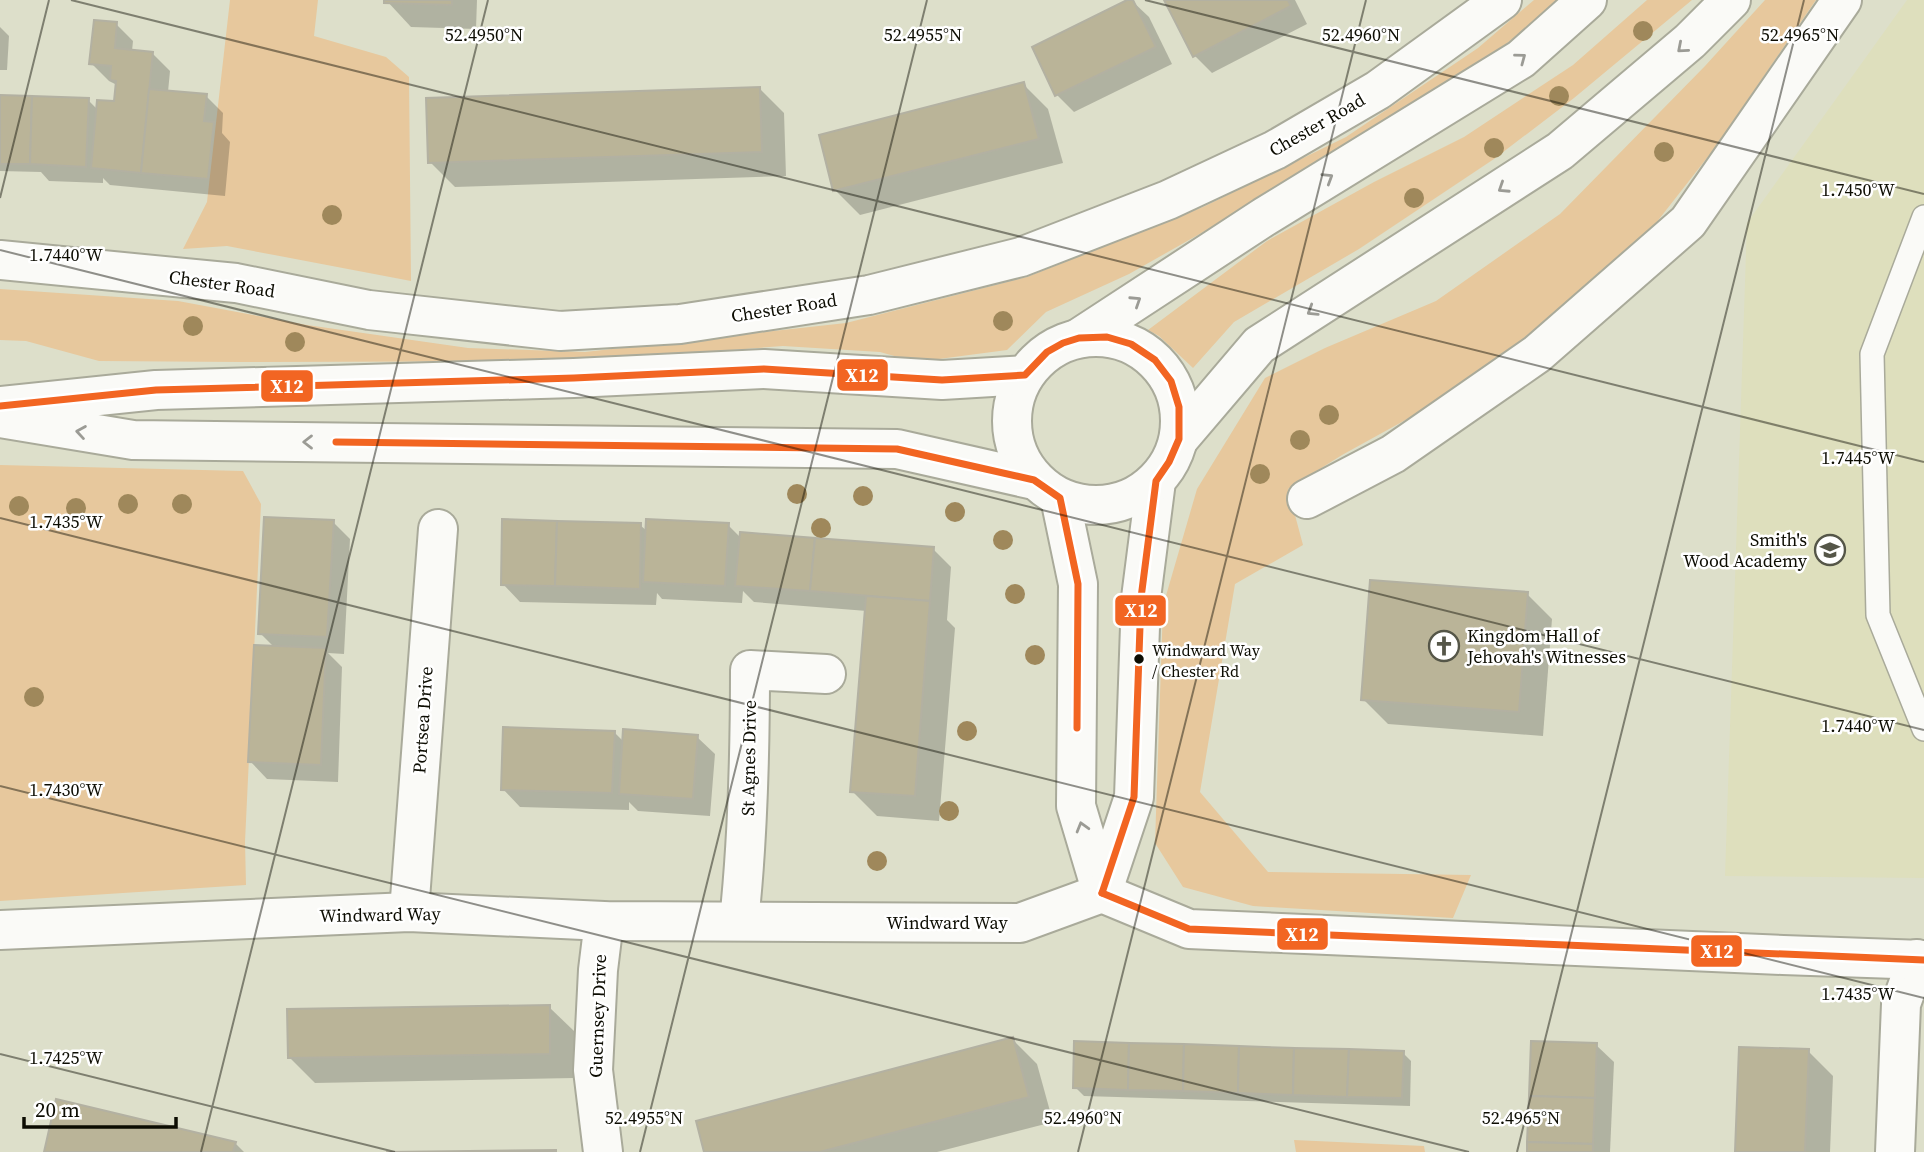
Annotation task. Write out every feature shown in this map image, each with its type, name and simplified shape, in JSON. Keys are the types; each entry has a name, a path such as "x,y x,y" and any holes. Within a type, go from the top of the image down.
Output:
{"street":[{"name":"Chester Road","path":"0,260 236,283 369,310 560,331 680,324 869,295 1021,257 1168,200 1275,150 1378,90 1502,0"},
{"path":"1079,338 1264,217 1521,59 1587,0"},
{"path":"0,418 133,440 897,449 1047,489 1093,506 1119,503 1156,481 1170,463 1179,439 1259,345 1560,151 1690,41 1731,0"},
{"path":"1307,499 1393,454 1537,354 1688,222 1842,0"},
{"path":"1102,893 1076,806 1078,584 1047,489 1018,456 1011,414 1025,375 1047,352 1079,338 1107,337 1131,344 1155,360 1171,381 1179,407 1179,439"},
{"path":"0,406 156,390 574,378 764,369 942,380 1025,375"},
{"path":"1102,893 1133,797 1141,598 1156,481"},
{"name":"Portsea Drive","path":"409,912 438,529"},
{"name":"St Agnes Drive","path":"739,921 746,864 750,774 750,670 826,674"},
{"path":"1102,893 1189,929 1920,960 1900,1004 1895,1152"},
{"name":"Windward Way","path":"0,930 409,912 604,921 1020,923 1102,893"},
{"name":"Guernsey Drive","path":"603,1152 593,1070 598,970 604,921"}],"lane":[{"path":"1924,217 1872,354 1878,615 1924,729"}],"shaded area":[{"path":"230,0 318,0 314,36 386,57 409,77 411,281 227,246 183,249 207,202"},
{"path":"1534,0 1563,0 1468,73 1346,151 1129,274 1046,312 1007,350 916,362 880,352 783,346 589,361 99,361 26,341 0,340 0,289 178,301 307,325 468,348 585,352 846,323 1027,277 1203,207 1346,137 1478,48"},
{"path":"1647,0 1692,0 1574,98 1494,159 1359,249 1234,322 1193,368 1159,336 1148,330 1267,241 1374,182 1464,137 1573,65"},
{"path":"1765,0 1816,0 1714,149 1656,223 1576,300 1458,391 1342,455 1288,489 1303,545 1235,584 1200,792 1268,872 1471,875 1453,918 1253,906 1183,887 1155,843 1163,606 1197,489 1265,378 1325,348 1436,301 1560,214 1705,66"},
{"name":"Smith's Wood Academy","path":"1907,0 1924,0 1924,878 1725,876 1747,223"},
{"path":"0,465 243,471 261,504 245,842 246,885 0,901"},
{"path":"1294,1140 1424,1146 1425,1152 1296,1152"}],"building":[{"path":"384,0 452,0 452,5 384,3"},
{"path":"1127,0 1133,0 1156,47 1055,96 1032,47"},
{"path":"1164,0 1288,0 1291,6 1193,57"},
{"path":"94,20 117,22 115,48 153,52 141,173 91,168 97,100 114,101 116,81 110,80 111,66 89,64"},
{"path":"1024,82 1039,139 833,191 819,135"},
{"path":"760,87 762,152 428,163 426,98"},
{"path":"149,89 207,94 204,121 214,122 208,179 141,173"},
{"path":"0,95 32,96 30,164 0,164"},
{"path":"32,96 89,98 86,167 30,164"},
{"path":"264,517 334,520 327,637 258,634"},
{"path":"502,519 557,521 555,586 501,585"},
{"path":"646,519 729,523 725,586 643,582"},
{"path":"557,521 641,523 640,589 555,586"},
{"path":"740,532 815,538 810,591 735,586"},
{"path":"815,538 934,547 930,601 810,591"},
{"name":"Kingdom Hall of Jehovah's Witnesses","path":"1370,580 1528,592 1519,712 1361,700"},
{"path":"866,596 930,601 915,796 850,792"},
{"path":"254,645 326,648 321,765 248,762"},
{"path":"503,727 615,731 612,793 501,790"},
{"path":"623,729 698,735 693,799 619,794"},
{"path":"550,1005 550,1054 288,1058 287,1009"},
{"path":"1013,1037 1029,1097 820,1152 704,1152 696,1121"},
{"path":"1074,1041 1129,1043 1128,1090 1073,1088"},
{"path":"1531,1041 1597,1043 1595,1098 1529,1096"},
{"path":"1129,1043 1184,1044 1183,1091 1128,1090"},
{"path":"1184,1044 1239,1046 1238,1093 1183,1091"},
{"path":"1239,1046 1294,1048 1293,1095 1238,1093"},
{"path":"1739,1047 1809,1049 1805,1152 1735,1152"},
{"path":"1294,1048 1349,1049 1347,1097 1293,1095"},
{"path":"1349,1049 1404,1051 1402,1098 1347,1097"},
{"path":"1529,1096 1595,1098 1593,1144 1527,1142"},
{"path":"56,1099 236,1142 233,1152 44,1152"},
{"path":"1527,1142 1593,1144 1593,1152 1527,1152"},
{"path":"556,1150 556,1152 386,1152"}],"transit line":[{"name":"X12","path":"0,406 156,390 574,378 764,369 942,380 1025,375 1047,352 1079,338 1107,337 1131,344 1155,360 1171,381 1179,407 1179,439 1169,462 1156,481 1141,598 1134,797 1102,893"},
{"name":"X12","path":"336,442 897,449 1034,480 1060,498 1078,584 1077,728"},
{"name":"X12","path":"1102,893 1189,929 1924,960"}],"place":[{"name":"Smith's Wood Academy","path":"1830,550"},
{"name":"Kingdom Hall of Jehovah's Witnesses","path":"1444,646"},
{"name":"Windward Way / Chester Rd","path":"1139,659"}]}
